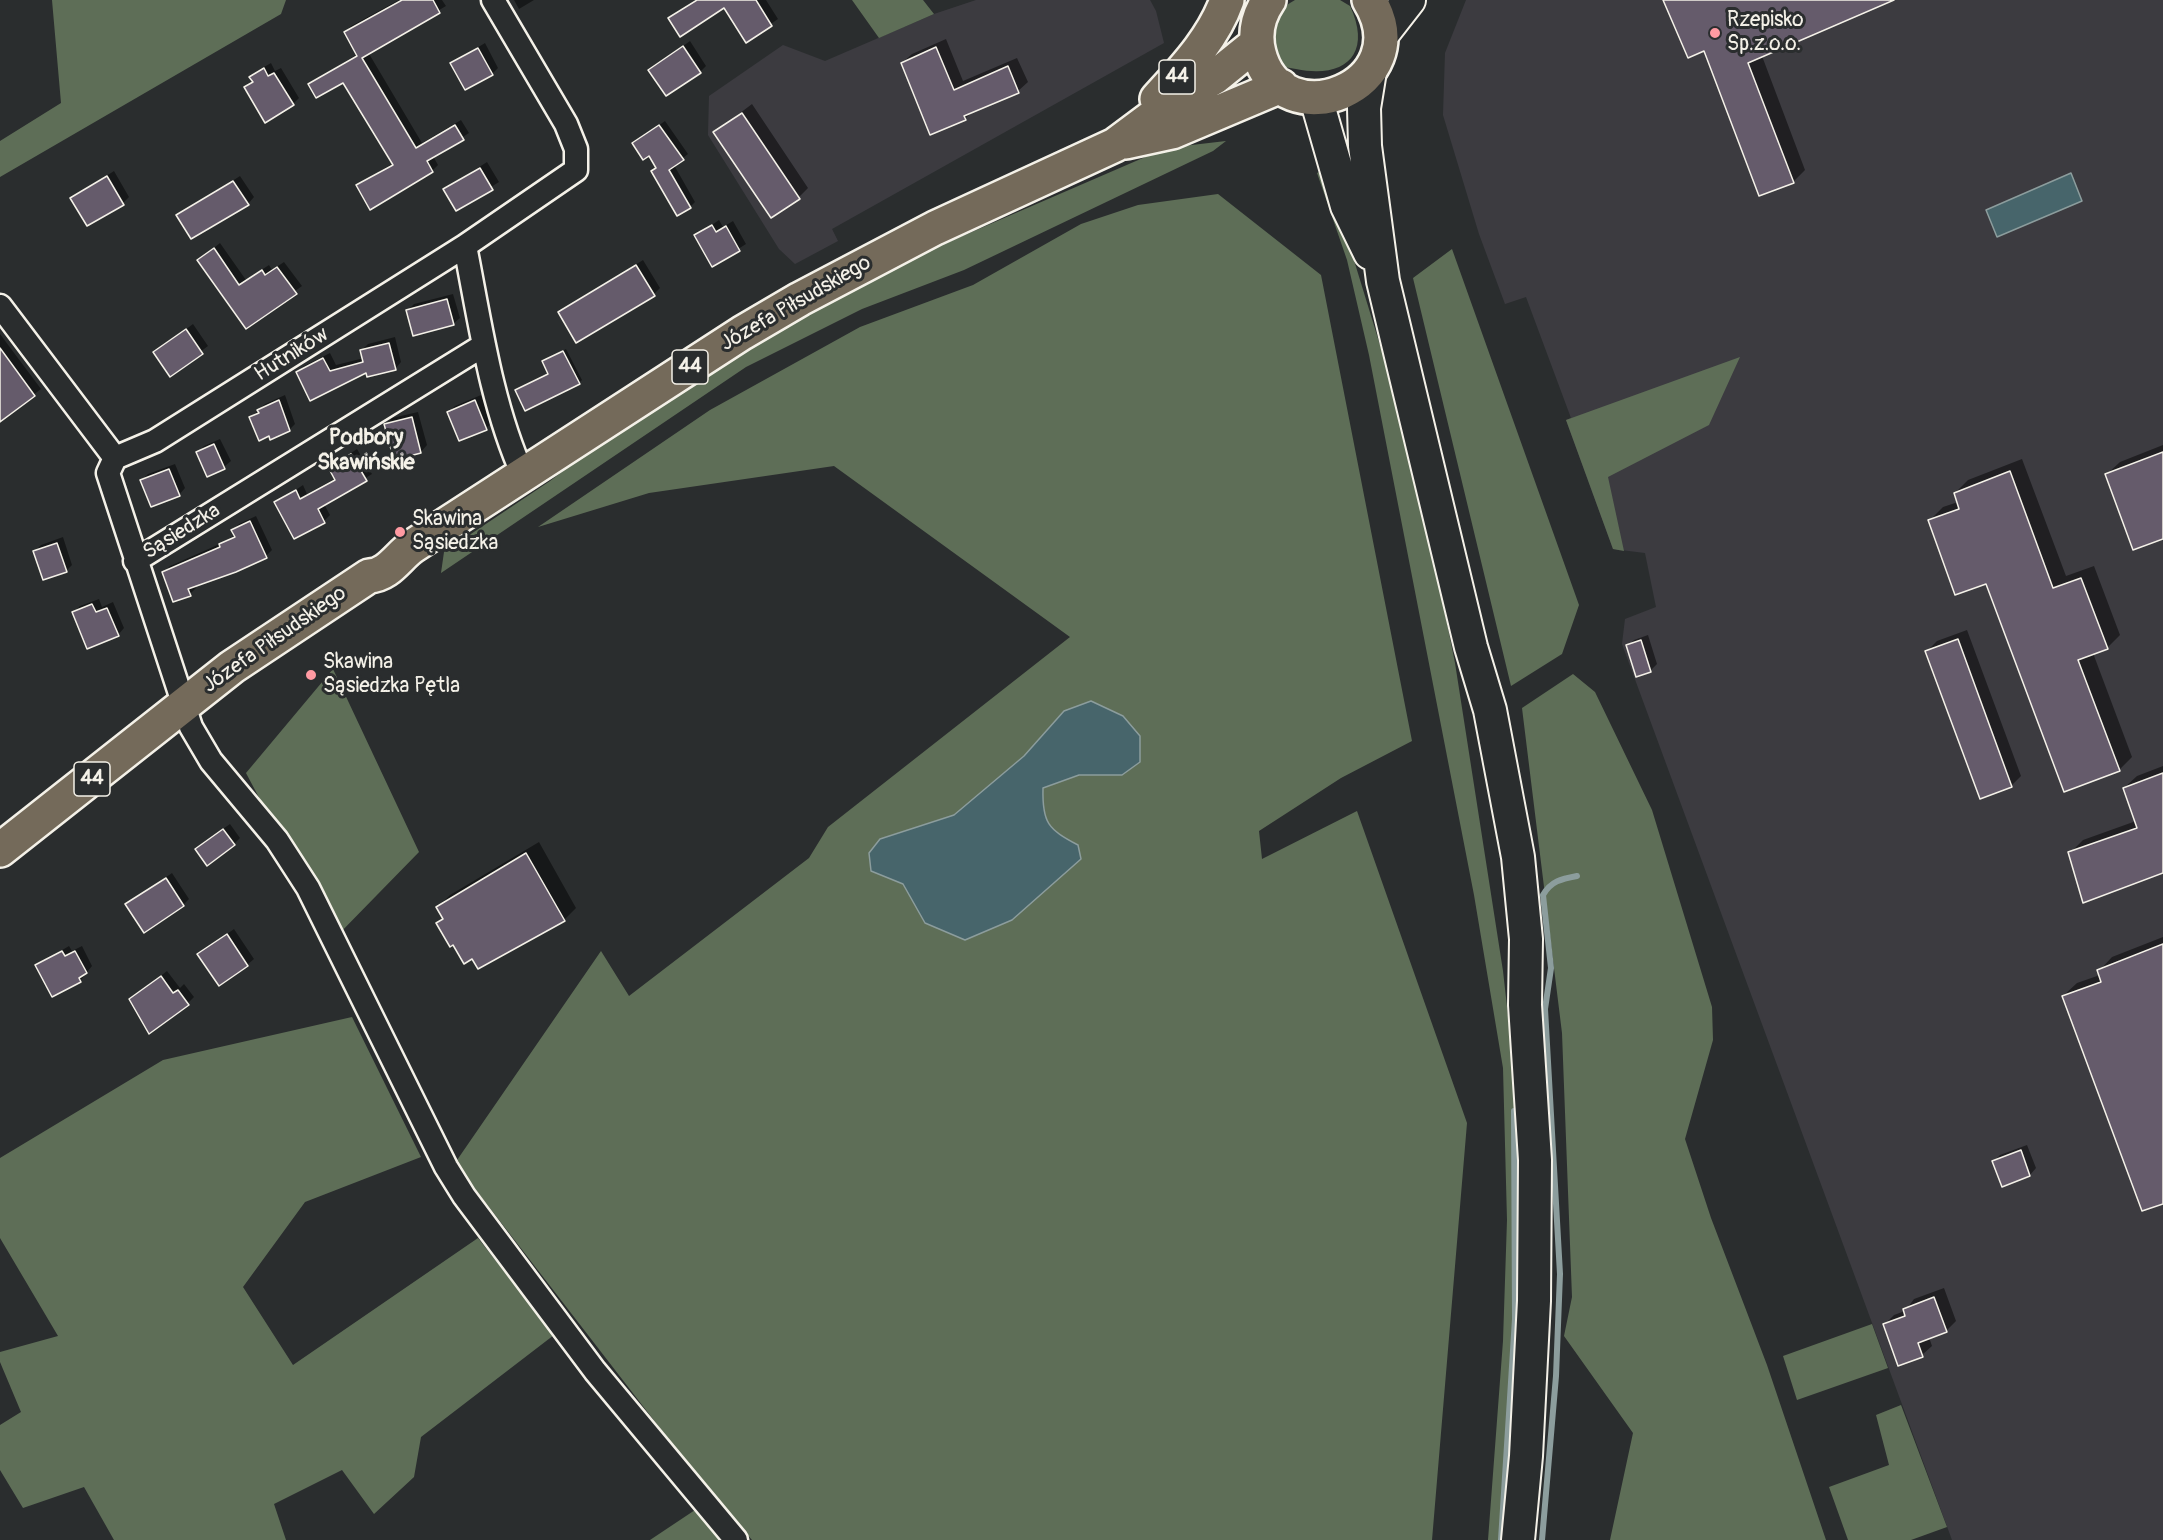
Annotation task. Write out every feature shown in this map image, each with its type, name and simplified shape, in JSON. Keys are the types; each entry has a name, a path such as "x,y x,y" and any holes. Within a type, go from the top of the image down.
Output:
{"main road":[{"name":"44","path":"1115,145 1187,66 1215,27 1227,0"},
{"path":"1269,0 1259,18 1257,43 1264,67 1281,86 1304,97 1316,98 1346,91 1362,81 1370,71 1378,54 1381,36 1380,24 1369,0"},
{"path":"1381,36 1408,0"},
{"name":"Józefa Piłsudskiego","path":"1115,145 1174,101 1215,77 1257,43"},
{"path":"1370,71 1364,108 1365,146 1383,281 1471,647 1490,710 1518,857 1526,939 1525,1005 1535,1160 1534,1289 1527,1446 1518,1540"},
{"name":"Józefa Piłsudskiego","path":"183,706 258,649 369,576 372,567 394,553 404,553 742,333 800,299 935,228 1115,145 1172,132 1281,86"},
{"path":"1316,98 1347,206 1383,281"},
{"name":"44","path":"0,850 183,706"}],"street":[{"name":"Hutników","path":"115,458 155,441 465,246 576,170 576,149 567,124 493,0"},
{"path":"465,246 484,345 511,447 523,475"},
{"path":"0,306 115,458"},
{"name":"Sąsiedzka","path":"115,458 108,473 135,561 484,345"},
{"path":"135,561 191,727 211,761 277,840 308,888 407,1090 464,1196 595,1371 736,1540"}],"shaded area":[{"path":"976,0 1150,0 1156,11 1164,43 832,229 838,241 795,264 779,249 708,135 709,96 783,45 825,61 934,14"},
{"path":"1466,0 2163,0 2163,1540 1952,1540 1622,644 1625,619 1656,607 1645,553 1613,549 1566,420 1571,418 1526,297 1505,304 1479,234 1443,115 1445,53"}],"green space":[{"path":"52,0 286,0 281,14 0,177 0,141 61,103"},
{"path":"852,0 923,0 934,14 879,38"},
{"path":"1295,0 1340,0 1350,6 1358,38 1356,50 1350,60 1328,70 1313,71 1273,64 1272,35 1275,19 1286,6"},
{"path":"1226,141 1213,151 964,270 862,309 746,367 441,573 444,552 550,481 647,407 870,276 1166,148"},
{"path":"1326,169 1391,381 1434,558 1455,663 1503,971 1519,1114 1520,1249 1514,1421 1505,1540 1488,1540 1503,1341 1507,1220 1503,1068 1474,895 1369,355 1347,260 1317,173"},
{"path":"1218,194 1321,275 1412,741 1341,778 1259,831 1262,859 1357,811 1467,1123 1432,1540 752,1540 690,1467 455,1163 601,951 629,996 809,858 828,827 1070,637 834,466 649,493 538,527 710,410 860,327 973,285 1081,224 1138,205","holes":["1064,711 1122,775 1079,775 1043,788 1045,817 1053,829 1078,845 925,923 880,839 954,815 1024,756"]},
{"path":"1452,249 1579,605 1562,654 1511,686 1413,278"},
{"path":"1740,357 1709,425 1608,477 1624,551 1613,549 1566,420"},
{"path":"333,669 419,852 334,939 246,773"},
{"path":"1573,674 1595,692 1652,810 1712,1007 1713,1040 1685,1139 1711,1218 1767,1365 1826,1540 1610,1540 1633,1433 1564,1336 1572,1297 1562,1033 1522,708"},
{"path":"352,1017 421,1157 305,1202 243,1287 293,1365 478,1238 554,1335 421,1437 414,1477 374,1514 342,1470 274,1504 286,1540 114,1540 84,1487 23,1508 0,1470 0,1425 21,1412 0,1362 0,1352 58,1336 0,1238 0,1158 163,1060"},
{"path":"1872,1324 1888,1368 1797,1400 1783,1356"},
{"path":"1901,1405 1947,1527 1911,1540 1848,1540 1829,1487 1889,1465 1876,1415"},
{"path":"701,1506 727,1540 650,1540"}],"water":[{"path":"2071,173 2082,201 1997,237 1986,210"},
{"path":"1091,701 1123,716 1140,736 1140,762 1122,775 1079,775 1043,788 1044,809 1049,824 1078,845 1081,859 1012,920 965,940 925,923 903,884 871,871 869,853 880,839 954,815 1024,756 1064,711"}],"building":[{"path":"402,0 433,0 440,13 362,58 416,148 455,125 464,140 427,161 433,172 370,210 356,185 393,165 343,83 316,98 308,84 357,56 344,32"},
{"path":"697,0 756,0 772,26 746,43 724,8 680,37 668,18"},
{"path":"1663,0 1894,0 1748,63 1794,183 1759,196 1704,51 1688,58"},
{"path":"683,46 701,73 666,96 648,70"},
{"path":"936,47 954,90 1008,66 1019,93 964,116 966,120 930,135 901,63"},
{"path":"478,48 493,75 465,90 450,63"},
{"path":"264,68 268,76 274,73 294,105 265,123 244,87 253,82 249,77"},
{"path":"742,113 800,199 771,218 713,132"},
{"path":"659,125 684,160 669,170 691,208 677,216 651,171 656,168 649,156 643,160 632,143"},
{"path":"480,168 493,190 456,211 443,189"},
{"path":"107,176 124,205 87,226 70,198"},
{"path":"233,181 249,205 191,239 176,215"},
{"path":"712,225 716,232 726,226 740,251 712,267 694,235"},
{"path":"214,248 239,285 262,270 265,275 277,267 297,294 246,329 197,260"},
{"path":"636,265 655,296 576,343 558,312"},
{"path":"447,299 454,325 413,336 406,310"},
{"path":"186,329 203,354 170,377 153,352"},
{"path":"389,343 396,370 367,377 366,373 310,401 296,372 323,358 330,371 363,362 360,350"},
{"path":"0,348 35,396 0,422"},
{"path":"563,351 580,384 525,411 515,390 548,374 542,361"},
{"path":"279,400 290,431 270,440 269,436 259,441 249,417 259,413 257,410"},
{"path":"475,400 487,430 459,441 447,412"},
{"path":"412,417 421,453 394,460 384,424"},
{"path":"214,444 225,469 207,477 196,452"},
{"path":"2163,452 2163,539 2133,550 2105,474"},
{"path":"351,454 367,481 318,509 325,523 294,539 274,502 296,490 300,499 335,480 328,467"},
{"path":"169,469 180,496 151,507 140,480"},
{"path":"2010,471 2053,588 2081,578 2108,649 2078,660 2120,771 2064,792 1986,584 1955,595 1928,520 1959,509 1954,493"},
{"path":"250,521 267,558 188,589 191,596 173,602 162,572 220,547 219,544 235,537 231,530"},
{"path":"57,543 67,572 43,580 33,551"},
{"path":"92,604 96,612 107,608 119,636 87,649 72,612"},
{"path":"1958,639 2012,787 1980,799 1925,651"},
{"path":"1641,640 1651,672 1636,677 1626,645"},
{"path":"2163,773 2163,873 2083,903 2068,852 2137,828 2123,788"},
{"path":"223,829 235,845 207,866 195,849"},
{"path":"526,853 565,921 478,969 472,959 464,964 453,945 450,947 436,923 443,919 436,907"},
{"path":"166,878 184,906 144,933 125,904"},
{"path":"227,934 248,966 219,986 197,954"},
{"path":"2163,944 2163,1204 2142,1211 2062,996 2101,982 2097,970"},
{"path":"62,951 65,956 75,951 87,973 79,978 81,982 52,997 35,965"},
{"path":"161,976 173,993 178,990 189,1005 149,1034 129,999"},
{"path":"2021,1150 2030,1176 2002,1187 1992,1161"},
{"path":"1934,1297 1947,1332 1918,1343 1923,1357 1898,1366 1883,1324 1905,1316 1903,1309"}],"waterway":[{"path":"1542,1540 1556,1376 1560,1274 1545,1009 1551,968 1543,895 1557,881 1577,876"},
{"path":"1501,1540 1515,1319 1514,1111"}],"place":[{"name":"Rzepisko Sp.z.o.o.","path":"1715,33"},
{"name":"Skawina Sąsiedzka","path":"400,532"},
{"name":"Skawina Sąsiedzka Pętla","path":"311,675"}],"district":[{"name":"Podbory Skawińskie","path":"366,450"}]}
